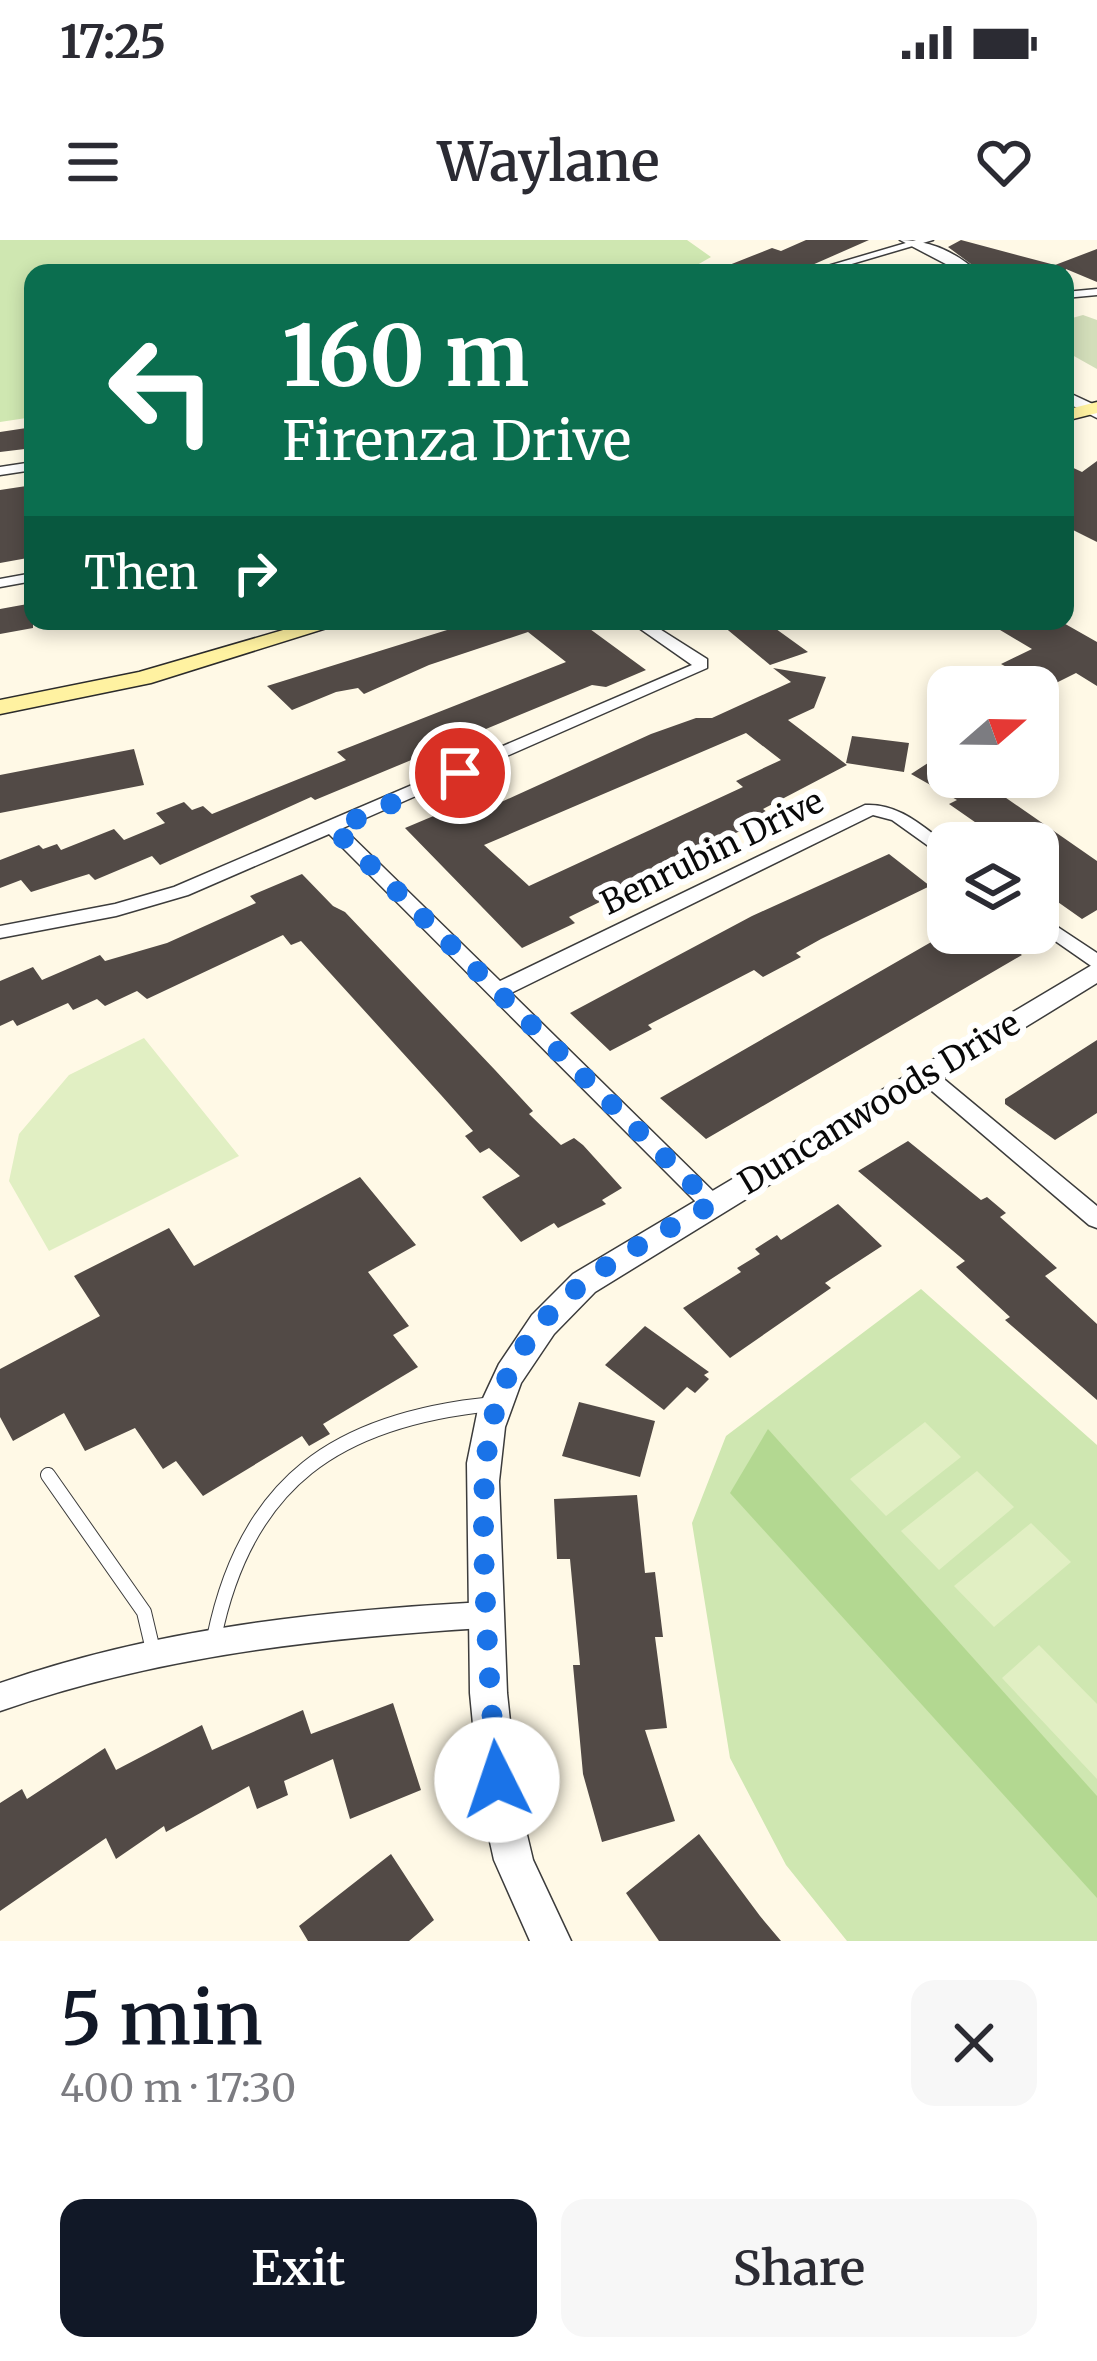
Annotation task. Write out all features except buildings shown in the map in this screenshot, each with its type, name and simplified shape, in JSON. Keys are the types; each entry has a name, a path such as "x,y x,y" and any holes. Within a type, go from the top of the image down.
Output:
{"main road":[{"path":"0,707 143,677 307,630"}],"street":[{"path":"846,264 918,242 956,264"},
{"path":"0,932 116,910 181,891 699,668 701,662 651,630"},
{"name":"Benrubin Drive","path":"497,991 871,809 898,816 927,838"},
{"path":"334,829 712,1204"},
{"path":"1059,937 1097,967"},
{"name":"Duncanwoods Drive","path":"551,1941 506,1835 484,1615 481,1482 496,1404 526,1347 559,1304 628,1254 926,1076 1097,967"},
{"path":"926,1076 1097,1219"},
{"path":"0,1696 153,1650 484,1615"}],"lane":[{"path":"214,1640 218,1599 229,1567 280,1493 323,1452 355,1434 422,1410 496,1404"},
{"path":"48,1474 144,1612 153,1650"}],"green space":[{"path":"0,240 687,240 711,257 699,264 24,264 24,418 0,422"},
{"path":"1074,318 1097,320 1097,369 1074,356"},
{"path":"144,1038 239,1156 49,1251 9,1181 19,1134 69,1075"},
{"path":"921,1289 1097,1445 1097,1941 847,1941 786,1865 730,1758 692,1523 726,1436"},
{"path":"925,1422 961,1457 886,1516 850,1479"},
{"path":"768,1429 1097,1796 1097,1898 730,1493"},
{"path":"977,1471 1014,1507 939,1570 901,1531"},
{"path":"1031,1523 1071,1562 994,1627 954,1586"},
{"path":"1039,1645 1097,1704 1097,1779 1002,1678"}],"route":[{"path":"460,773 334,829 712,1204 628,1254 559,1304 526,1347 496,1404 481,1482 484,1615 497,1780"}]}
